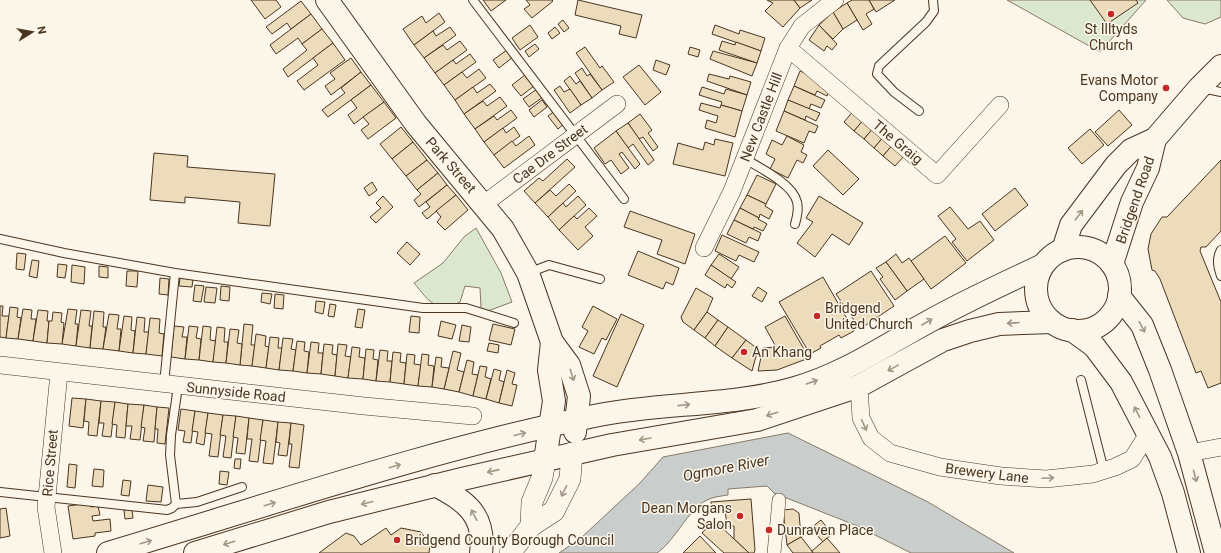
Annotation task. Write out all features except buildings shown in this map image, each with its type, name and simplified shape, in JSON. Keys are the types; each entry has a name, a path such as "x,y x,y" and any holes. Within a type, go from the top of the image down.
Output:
{"main road":[{"name":"Park Street","path":"327,0 416,124 484,204 503,229 528,273 552,342 569,365 579,396 572,454"},
{"path":"1155,139 1199,88 1221,66"},
{"name":"Bridgend Road","path":"1063,250 1071,225 1116,165 1131,150 1155,139"},
{"name":"Bridgend Road","path":"1112,264 1132,202 1148,168 1155,139"},
{"path":"108,553 405,463 550,426 603,414 748,398 794,388 829,376 855,364 929,321 1043,265 1052,256 1063,250 1076,247 1090,249 1102,255 1112,264 1119,280 1119,296 1115,309 1107,319 1097,326 1085,330 1072,330"},
{"path":"1043,265 1038,277 1036,289 1041,307 1052,322"},
{"path":"1119,296 1142,326 1167,390 1189,453 1216,553"},
{"path":"195,553 329,512 435,485 572,454 756,420 859,386 943,340 970,331 999,324 1052,322 1072,330 1094,346 1121,382 1160,457 1173,493 1189,553"},
{"name":"Park Street","path":"545,460 554,401 548,370 552,342"},
{"path":"435,485 453,494 467,504 472,511 476,517 481,533 481,553"}],"street":[{"name":"New Castle Hill","path":"704,248 732,191 788,48 802,26 835,0"},
{"name":"The Graig","path":"788,48 937,175 1000,105"},
{"name":"Cae Dre Street","path":"484,204 617,104"},
{"name":"Sunnyside Road","path":"0,365 59,373 473,416"},
{"name":"Rice Street","path":"53,553 47,514 47,497 59,373"},
{"name":"Brewery Lane","path":"859,386 860,418 871,438 890,453 940,467 1000,476 1046,479 1093,474 1132,459 1148,434"},
{"path":"1189,453 1221,447"},
{"path":"510,553 531,526 554,511 570,479 572,454"},
{"path":"531,526 532,502 542,478 545,460"},
{"path":"774,553 779,500"}],"lane":[{"path":"473,0 624,199"},
{"path":"919,111 894,92 877,74 879,66 926,22 934,10 933,0"},
{"path":"1199,88 1221,92"},
{"path":"745,159 784,184 792,192 797,201 798,212 795,224"},
{"path":"0,240 175,273 423,308 466,308 514,323"},
{"path":"1221,250 1218,255 1218,267 1221,276"},
{"path":"528,273 549,265 600,279"},
{"path":"175,273 170,455 176,504"},
{"path":"1081,380 1104,470"},
{"path":"0,492 167,510 176,504 197,502 242,487"}],"green space":[{"path":"1007,0 1146,0 1100,52"},
{"path":"1167,0 1221,0 1221,17 1205,24 1183,18"},
{"path":"476,228 501,273 512,302 485,312 481,308 480,288 465,286 460,302 445,307 434,304 414,283 443,263 464,237"}],"water":[{"name":"Ogmore River","path":"788,433 928,502 1014,553 911,553 855,525 774,493 767,486 728,489 728,495 714,497 700,504 664,547 657,553 559,553 582,537 640,483 663,457"}],"place":[{"name":"St Illtyds Church","path":"1111,14"},
{"name":"Evans Motor Company","path":"1166,88"},
{"name":"Bridgend United Church","path":"817,316"},
{"name":"An Khang","path":"744,352"},
{"name":"Dean Morgans Salon","path":"740,516"},
{"name":"Dunraven Place","path":"769,530"},
{"name":"Bridgend County Borough Council","path":"397,540"}]}
